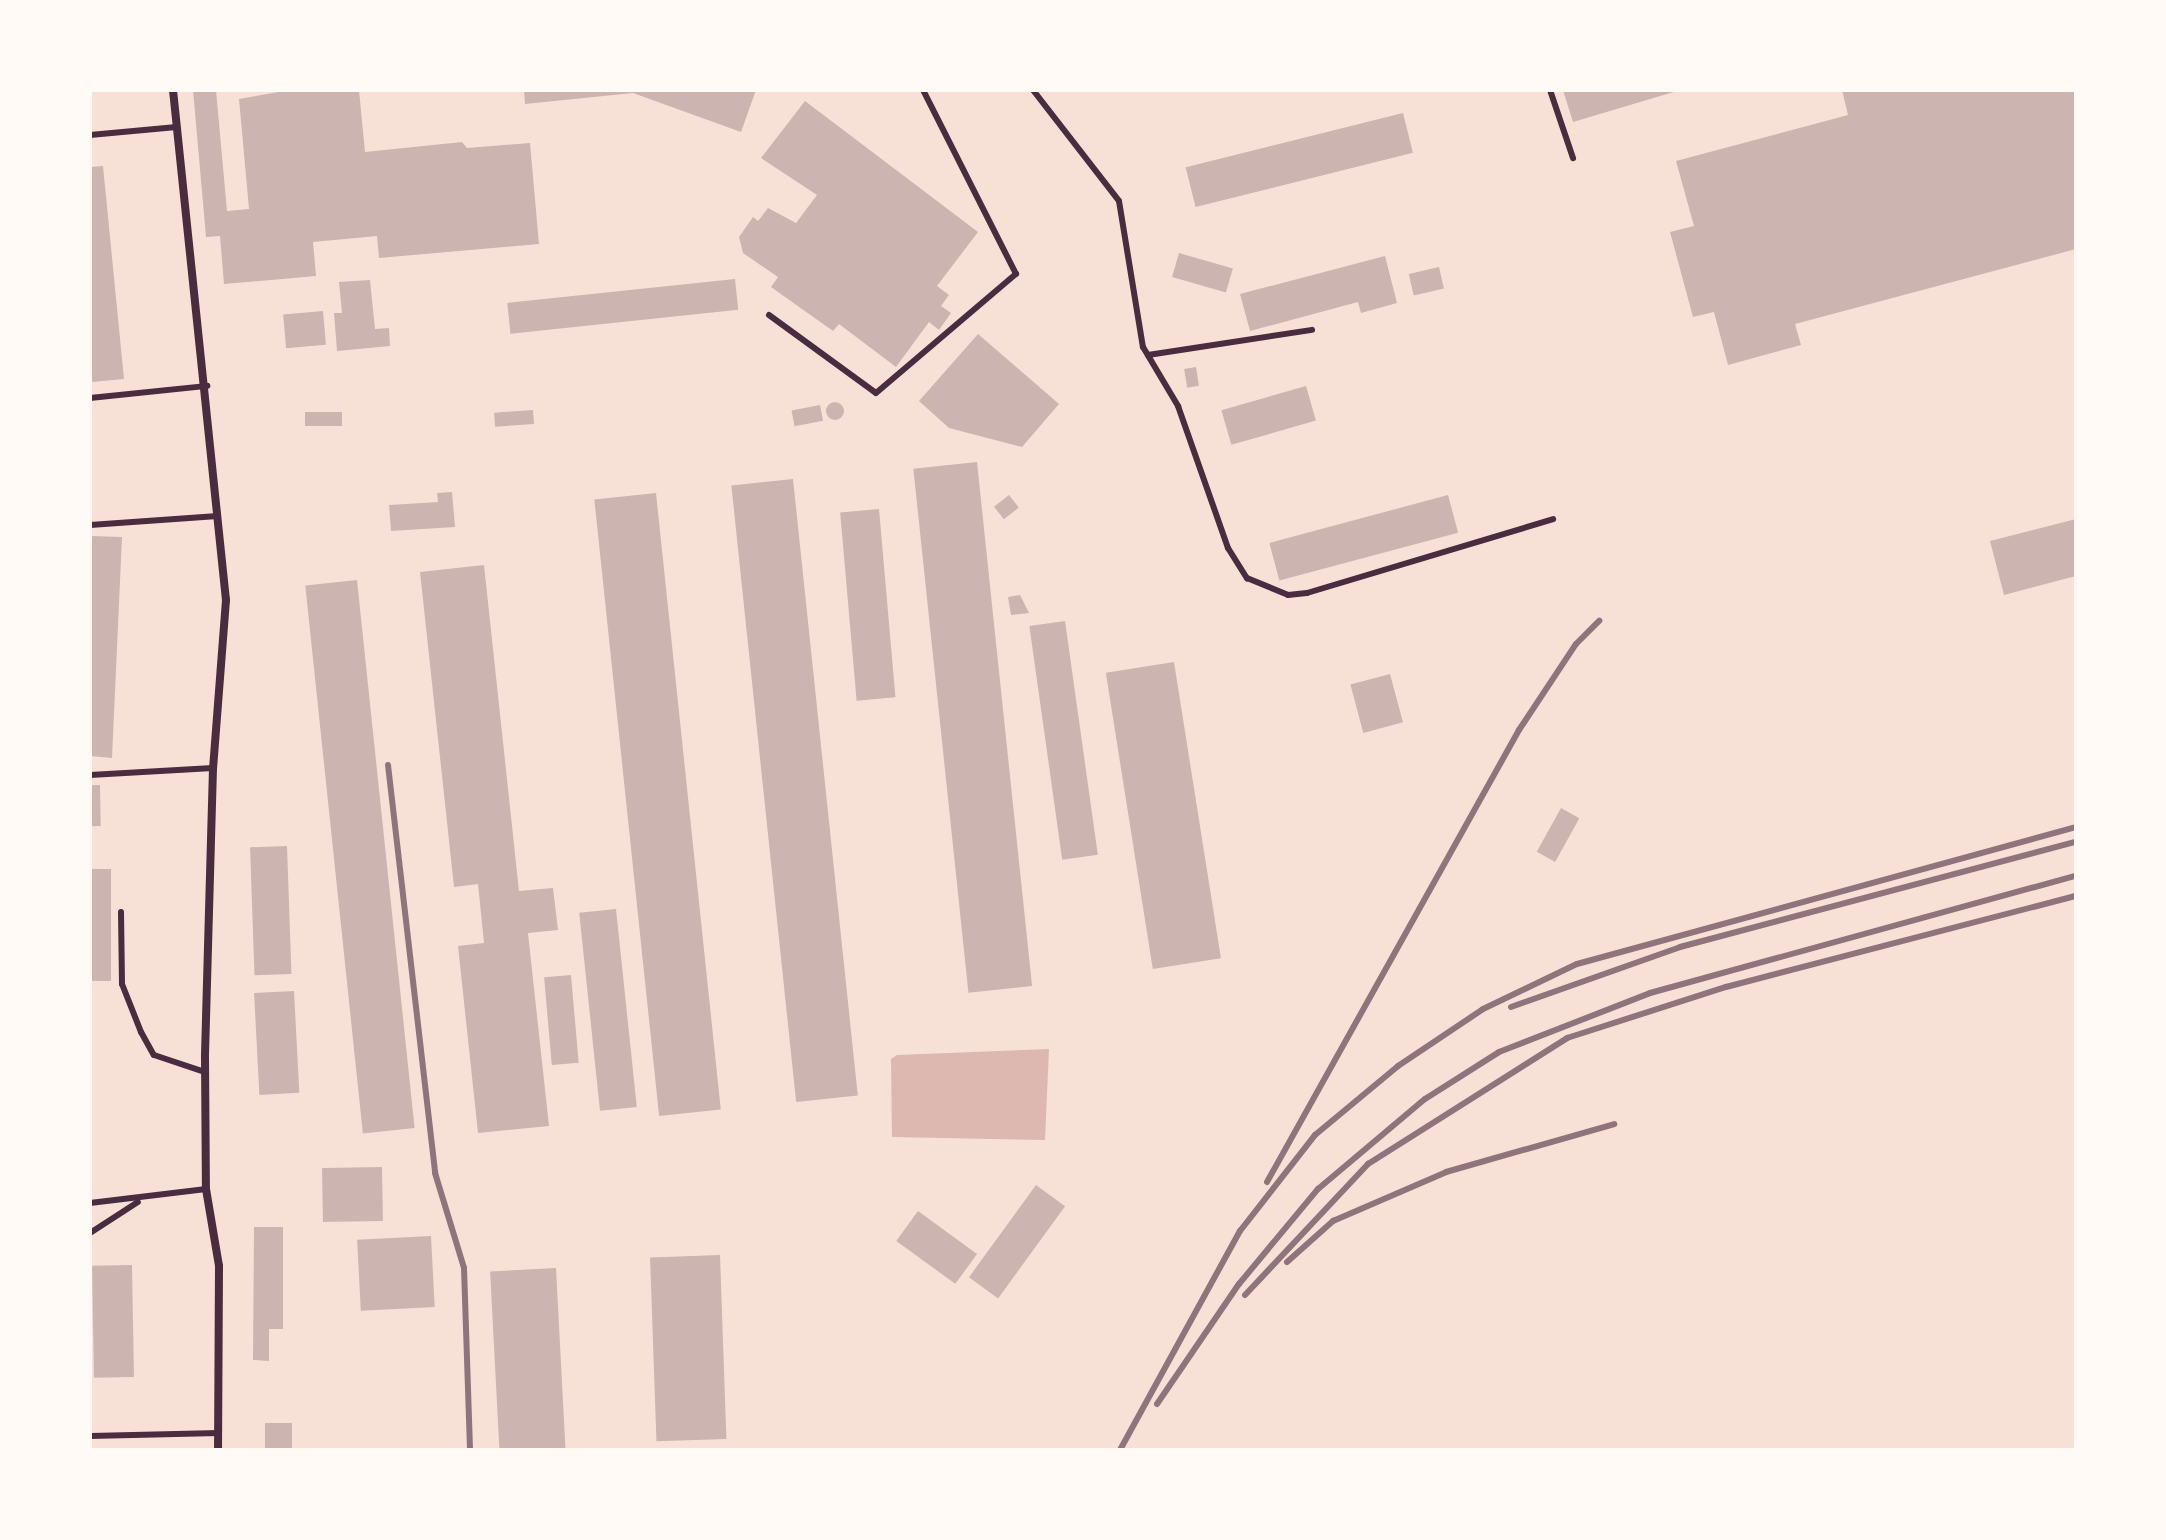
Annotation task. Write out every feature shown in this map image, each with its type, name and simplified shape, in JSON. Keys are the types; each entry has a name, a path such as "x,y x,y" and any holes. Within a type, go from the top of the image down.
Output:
{"street":[{"path":"173,90 207,386 226,600 213,768 205,1072 206,1189 219,1266 218,1450"}],"lane":[{"path":"769,315 876,393 1016,274 923,90"},
{"path":"1033,90 1119,201 1148,355 1178,406 1228,548 1256,585 1288,595 1307,593 1553,519"},
{"path":"1550,90 1573,158"},
{"path":"90,135 177,127"},
{"path":"1148,355 1312,330"},
{"path":"90,398 207,386"},
{"path":"90,525 218,516"},
{"path":"90,775 213,768"},
{"path":"121,912 122,984 141,1032 154,1055 205,1072"},
{"path":"90,1203 141,1200 206,1189"},
{"path":"90,1233 141,1200"},
{"path":"90,1436 219,1433"}],"shaded area":[{"path":"1049,1049 1045,1140 892,1137 891,1059 897,1055"}],"building":[{"path":"193,90 216,90 227,211 249,209 239,99 290,90 359,90 365,152 462,142 467,148 530,143 539,244 379,258 377,236 313,242 316,276 224,284 220,236 206,237"},
{"path":"524,90 756,90 741,132 633,93 525,104"},
{"path":"1563,90 1677,90 1677,91 1573,122"},
{"path":"1842,90 2076,90 2076,249 1795,324 1801,345 1728,365 1714,312 1693,317 1670,232 1694,226 1676,161 1848,115"},
{"path":"805,101 978,232 937,286 949,295 941,306 951,313 939,330 929,322 896,367 839,324 833,331 771,287 778,277 743,253 739,237 753,217 758,221 768,208 796,223 817,195 761,158"},
{"path":"1403,113 1413,153 1196,207 1186,167"},
{"path":"103,166 124,379 92,382 90,167"},
{"path":"1179,253 1233,268 1226,292 1172,277"},
{"path":"1385,256 1397,303 1361,313 1358,302 1250,331 1240,294"},
{"path":"1439,267 1444,288 1414,295 1409,274"},
{"path":"735,279 738,310 510,334 507,303"},
{"path":"370,280 375,329 389,328 390,346 337,351 334,313 342,313 339,282"},
{"path":"323,311 326,345 286,348 283,314"},
{"path":"978,334 1059,404 1022,447 949,428 919,401"},
{"path":"1196,367 1199,386 1187,388 1184,369"},
{"path":"1306,386 1316,421 1231,445 1221,410"},
{"path":"835,402 844,411 835,420 826,411"},
{"path":"820,405 823,421 795,426 792,411"},
{"path":"533,410 534,424 495,427 494,413"},
{"path":"305,412 342,412 342,426 305,426"},
{"path":"977,462 1032,986 968,993 913,469"},
{"path":"793,479 858,1096 796,1102 731,485"},
{"path":"452,492 455,527 391,531 389,505 438,502 437,493"},
{"path":"656,493 721,1110 659,1116 594,499"},
{"path":"1009,495 1019,508 1004,519 994,507"},
{"path":"1448,495 1458,533 1279,581 1269,543"},
{"path":"879,509 895,697 857,701 840,512"},
{"path":"2076,519 2076,576 2004,595 1990,541"},
{"path":"90,536 122,537 112,758 90,756"},
{"path":"484,565 519,891 553,888 558,930 528,933 549,1126 478,1133 458,946 484,943 478,884 454,887 420,572"},
{"path":"357,580 415,1128 363,1133 305,585"},
{"path":"1020,595 1029,613 1011,615 1008,597"},
{"path":"1065,621 1098,855 1062,860 1029,626"},
{"path":"1174,662 1221,958 1153,969 1106,673"},
{"path":"1390,674 1403,722 1363,733 1350,685"},
{"path":"90,785 100,785 101,826 91,826"},
{"path":"1561,808 1579,818 1555,862 1537,852"},
{"path":"287,846 291,974 254,975 250,847"},
{"path":"90,869 111,869 111,981 90,981"},
{"path":"616,909 637,1107 600,1111 579,913"},
{"path":"571,975 579,1063 552,1065 544,977"},
{"path":"294,991 299,1093 259,1095 254,993"},
{"path":"382,1167 383,1221 323,1222 322,1168"},
{"path":"1036,1185 1065,1206 998,1298 969,1277"},
{"path":"918,1211 977,1254 955,1284 896,1241"},
{"path":"254,1227 283,1227 283,1329 269,1329 269,1361 253,1360"},
{"path":"431,1236 435,1307 361,1311 357,1240"},
{"path":"720,1255 726,1439 656,1441 650,1257"},
{"path":"132,1265 134,1377 94,1378 92,1266"},
{"path":"556,1268 566,1450 499,1450 490,1271"},
{"path":"265,1423 292,1423 292,1450 265,1450"}],"railway":[{"path":"1267,1182 1519,730 1576,644 1599,621"},
{"path":"388,765 435,1173 464,1268 470,1450"},
{"path":"1120,1450 1240,1231 1315,1135 1398,1066 1483,1009 1577,964 2076,827"},
{"path":"1511,1007 1680,947 2076,842"},
{"path":"1157,1404 1239,1284 1318,1189 1425,1099 1499,1052 1650,993 2076,876"},
{"path":"1245,1295 1368,1164 1567,1038 1726,987 2076,896"},
{"path":"1287,1262 1333,1221 1446,1172 1614,1124"}]}
